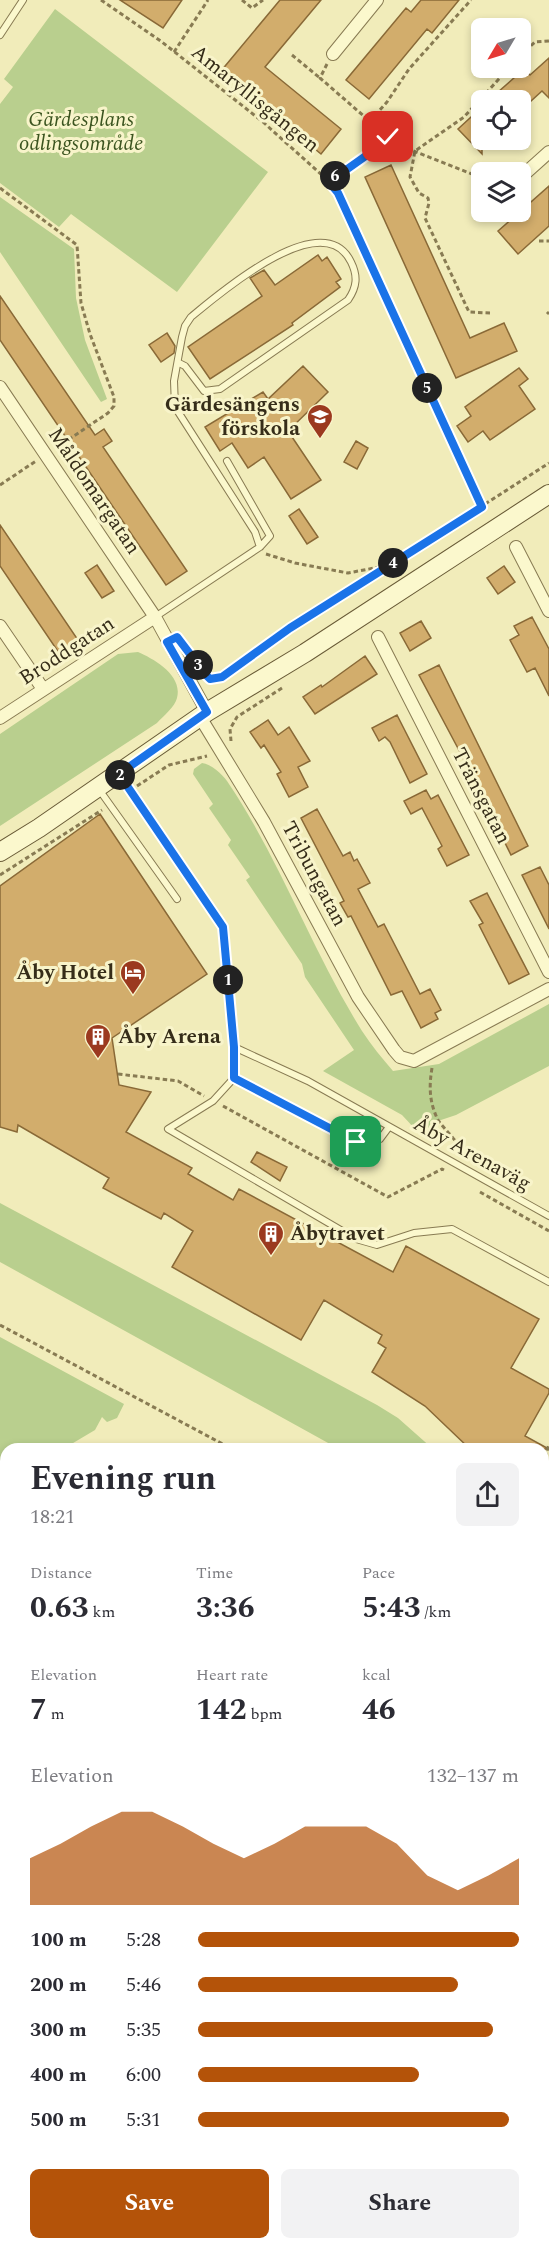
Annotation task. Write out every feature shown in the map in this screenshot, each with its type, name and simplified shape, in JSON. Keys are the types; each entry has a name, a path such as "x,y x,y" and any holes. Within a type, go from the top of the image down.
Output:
{"street":[{"path":"333,54 377,0"},
{"path":"531,168 549,152"},
{"name":"Måldomargatan","path":"0,387 155,616 204,714"},
{"path":"0,852 119,774 204,714 304,653 549,494"},
{"path":"516,547 549,611"},
{"name":"Broddgatan","path":"0,718 155,616"},
{"path":"0,626 43,689"},
{"name":"Tränsgatan","path":"378,637 549,972"},
{"name":"Tribungatan","path":"204,714 219,749 264,822 358,997 394,1050 409,1061 427,1055"},
{"path":"427,1055 549,989"}],"lane":[{"path":"0,35 23,0"},
{"path":"179,363 185,366 204,391 220,389 348,300 354,291 356,282 350,259 344,252 330,244 305,243 252,271 191,317 185,326 174,381 175,407 255,532 260,547"},
{"path":"155,616 260,547 270,536 227,461"},
{"path":"119,774 223,927 234,1047 234,1078 213,1101 168,1129 356,1239 377,1245 414,1233 452,1229 549,1282"},
{"path":"98,788 177,899"},
{"name":"Åby Arenaväg","path":"234,1047 308,1081 549,1216"},
{"path":"234,1078 356,1142 369,1145 380,1139 389,1127"}],"path":[{"name":"Amaryllisgången","path":"101,0 174,52 263,122 329,182 338,193 482,507"},
{"path":"174,52 208,0"},
{"path":"242,0 252,8 262,0"},
{"path":"370,121 387,102 409,69 471,0"},
{"path":"531,46 535,42 549,41"},
{"path":"320,78 333,54"},
{"path":"292,55 396,144 471,174"},
{"path":"490,313 469,312 425,218 428,198 419,193 410,177 415,151 464,117 500,78"},
{"path":"329,182 384,143 388,137"},
{"path":"0,188 78,244 81,303 114,397 114,406 108,413 0,485"},
{"path":"539,242 549,241"},
{"path":"194,659 210,679 222,677 290,628 549,463"},
{"path":"260,547 262,552 295,563 348,573 390,565"},
{"path":"219,749 232,741 230,729 237,717 253,707"},
{"path":"118,1074 178,1081 388,1197 442,1169 450,1174 462,1152 437,1118 428,1090 432,1067 427,1055"},
{"path":"480,1191 549,1231"},
{"path":"0,1325 221,1443"}],"green space":[{"name":"Gärdesplans odlingsområde","path":"55,9 268,172 177,292 71,214 59,227 0,183 0,104 13,87 4,79"},
{"path":"0,197 74,249 76,298 85,340 107,399 101,402 0,252"},
{"path":"138,652 152,659 172,675 178,690 176,701 171,708 157,723 0,826 0,734 118,654"},
{"path":"202,763 213,767 222,775 246,811 344,1000 365,1036 393,1071 439,1064 549,1004 549,1066 456,1115 432,1123 425,1135 416,1130 402,1115 323,1071 354,1050 305,977 302,964 246,880 250,877 228,845 231,840 209,808 213,804 193,774 194,769"},
{"path":"0,1203 377,1405 398,1418 426,1443 328,1443 0,1262"},
{"path":"0,1337 124,1404 117,1418 107,1422 102,1417 95,1430 73,1443 0,1443"}],"building":[{"path":"120,0 182,0 163,28"},
{"path":"280,0 321,0 265,67 341,129 321,154 221,71"},
{"path":"421,0 459,0 432,33 427,29 369,99 346,80 406,8 411,12"},
{"path":"549,58 549,98 542,91 531,101 531,90 500,90 514,78 531,78 531,74"},
{"path":"471,117 471,143 458,129"},
{"path":"391,165 470,338 504,323 517,351 456,378 365,177"},
{"path":"549,186 549,226 518,254 498,231 508,222 531,222 531,202"},
{"path":"318,255 322,261 327,257 341,279 336,282 340,287 292,323 293,325 210,379 188,347 262,296 250,278 264,270 275,285"},
{"path":"0,296 95,435 104,429 112,441 103,447 187,571 166,585 0,340"},
{"path":"167,333 175,346 174,353 161,362 149,345"},
{"path":"303,366 328,392 288,431 321,480 291,499 264,457 248,468 232,443 220,451 205,427 263,392 268,399"},
{"path":"519,368 528,379 519,386 535,409 490,440 483,431 468,442 457,426 471,416 465,407"},
{"path":"356,441 368,448 357,469 344,462"},
{"path":"299,509 318,537 307,544 289,516"},
{"path":"0,525 78,640 59,653 0,566"},
{"path":"97,565 114,591 102,598 85,573"},
{"path":"504,566 515,582 498,594 487,578"},
{"path":"532,617 549,649 549,696 535,668 527,672 510,640 519,635 514,626"},
{"path":"421,621 431,638 410,651 400,633"},
{"path":"365,656 377,674 315,714 303,697 321,685 322,687"},
{"path":"439,665 528,846 511,855 419,675"},
{"path":"397,715 427,774 410,783 390,742 385,737 379,741 372,728"},
{"path":"268,720 278,735 289,727 310,761 298,767 308,787 289,797 277,774 281,772 264,745 261,748 250,732"},
{"path":"426,790 431,799 438,795 469,855 447,866 438,849 442,846 422,808 411,814 404,801"},
{"path":"317,809 343,856 350,852 354,861 357,859 370,883 358,889 378,927 384,924 420,994 430,989 441,1010 435,1013 438,1019 421,1028 402,991 391,995 351,916 348,917 340,903 344,901 301,818"},
{"path":"100,814 207,974 112,1038 119,1085 151,1092 126,1132 192,1168 188,1174 233,1200 239,1189 393,1272 406,1246 539,1319 511,1368 549,1389 549,1393 525,1436 538,1443 464,1443 425,1406 372,1372 386,1348 378,1343 382,1335 324,1300 301,1340 172,1267 193,1231 164,1213 161,1219 103,1188 109,1178 18,1125 17,1132 0,1127 0,886"},
{"path":"540,867 549,885 549,929 522,875"},
{"path":"487,893 529,974 509,984 479,925 483,923 470,901"},
{"path":"257,1152 287,1167 280,1181 251,1162"}],"place":[{"name":"Gärdesängens förskola","path":"320,440"},
{"name":"Åby Hotel","path":"133,996"},
{"name":"Åby Arena","path":"98,1060"},
{"name":"Åbytravet","path":"271,1257"}],"route":[{"path":"356,1142 234,1078 234,1047 223,927 119,774 207,712 167,642 177,637 210,679 222,677 290,628 482,507 338,193 329,182 384,143 388,137"}]}
